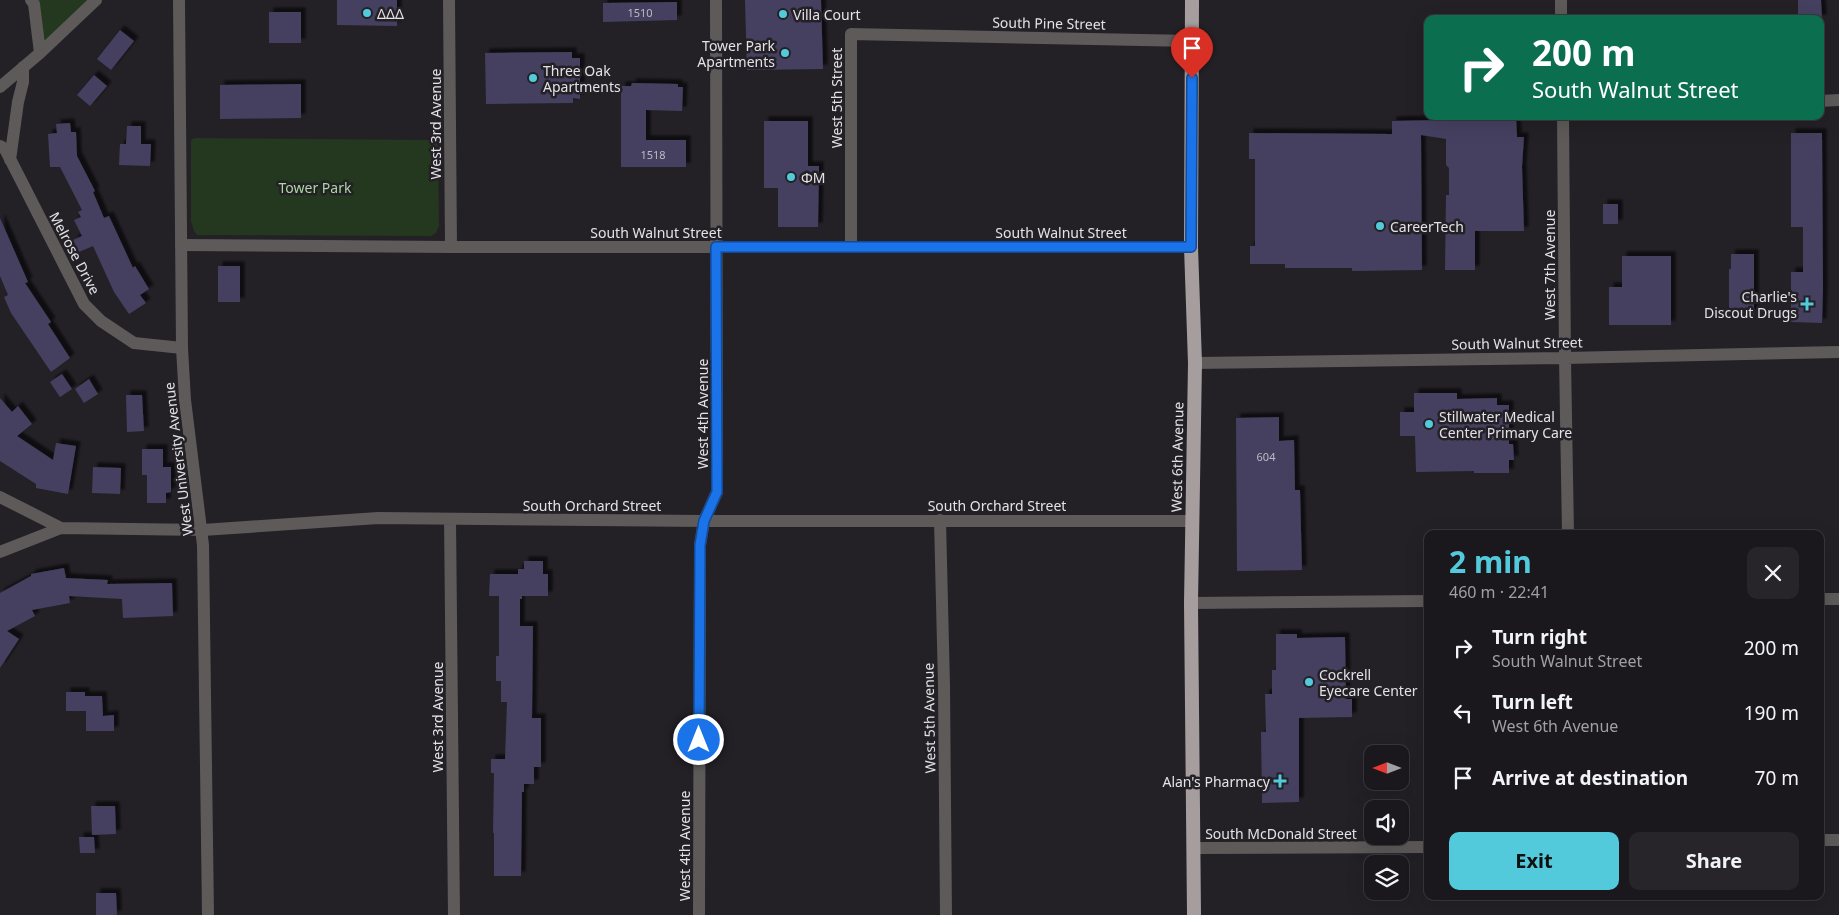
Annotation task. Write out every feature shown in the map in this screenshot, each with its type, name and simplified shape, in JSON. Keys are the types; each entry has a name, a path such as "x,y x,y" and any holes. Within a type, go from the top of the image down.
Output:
{"highway":[{"name":"West 6th Avenue","path":"1192,0 1191,247 1195,362 1191,603 1194,915"}],"street":[{"path":"31,0 34,4 40,54"},
{"path":"0,87 40,54 96,0"},
{"name":"West University Avenue","path":"179,0 182,348 185,400 203,530 208,915"},
{"name":"West 3rd Avenue","path":"449,0 451,247"},
{"name":"West 4th Avenue","path":"699,915 700,545 704,521 717,492 716,0"},
{"path":"1561,0 1561,15"},
{"name":"West 5th Street","path":"851,247 851,34 905,34"},
{"name":"South Pine Street","path":"905,34 1192,41"},
{"path":"10,160 18,102 23,82 23,67"},
{"path":"1824,100 1839,100"},
{"name":"West 7th Avenue","path":"1563,120 1564,358 1568,530"},
{"name":"Melrose Drive","path":"0,146 5,149 84,304 101,321 134,343 182,348"},
{"name":"South Walnut Street","path":"181,245 1191,247"},
{"name":"South Walnut Street","path":"1195,362 1564,358 1839,352"},
{"name":"South Orchard Street","path":"0,497 61,528 203,530 378,518 704,521 1192,521"},
{"name":"West 3rd Avenue","path":"450,519 454,915"},
{"name":"West 5th Avenue","path":"940,520 946,915"},
{"path":"0,552 61,528"},
{"path":"1824,599 1839,599"},
{"path":"1191,603 1424,601"},
{"path":"1824,840 1839,840"},
{"name":"South McDonald Street","path":"1194,848 1424,847"}],"green space":[{"path":"31,0 96,0 40,53"},
{"name":"Tower Park","path":"192,139 432,140 438,142 439,226 436,233 431,236 197,235 191,221 191,142"}],"building":[{"name":"ΔΔΔ","path":"337,0 397,0 397,26 337,25"},
{"path":"745,0 821,0 823,69 747,70"},
{"path":"1798,0 1821,0 1822,15 1798,15"},
{"name":"Tower Park Apartments","path":"677,2 677,20 603,22 603,3"},
{"path":"269,12 301,12 301,43 269,43"},
{"path":"120,30 134,41 111,70 97,59"},
{"name":"Three Oak Apartments","path":"572,52 572,58 580,58 580,99 573,98 573,103 486,104 485,53"},
{"path":"94,75 107,86 90,106 77,95"},
{"path":"632,83 678,84 678,87 683,87 682,111 646,110 646,140 686,140 686,167 621,167 621,86 631,86"},
{"path":"301,84 301,118 220,119 220,85"},
{"path":"1516,120 1517,137 1524,137 1522,167 1524,231 1475,231 1475,270 1445,270 1446,195 1449,195 1446,139 1421,135 1422,270 1352,271 1352,268 1285,268 1285,264 1250,264 1250,246 1255,246 1255,159 1249,159 1249,133 1392,134 1392,121"},
{"name":"ΦΜ","path":"764,121 808,121 808,166 819,166 818,227 778,227 778,188 764,188"},
{"path":"70,123 71,132 76,132 77,156 95,191 93,192 104,218 109,216 133,268 135,266 149,289 140,295 146,303 129,314 114,292 93,246 79,252 73,240 82,236 74,220 81,217 78,212 82,210 60,167 50,167 48,134 57,133 56,124"},
{"path":"127,126 141,126 141,144 151,144 150,166 119,165 120,144 126,144"},
{"path":"1791,133 1822,133 1822,323 1791,322 1791,272 1803,272 1803,227 1791,227"},
{"path":"1603,204 1618,204 1618,224 1603,224"},
{"path":"0,218 28,282 25,283 51,322 48,324 70,358 51,372 11,313 4,297 8,295 0,276"},
{"path":"1731,254 1754,254 1754,315 1729,315 1729,269 1731,269"},
{"path":"1622,256 1671,256 1671,325 1609,325 1609,287 1622,287"},
{"path":"218,266 240,266 240,302 218,302"},
{"path":"62,374 72,389 60,397 50,382"},
{"path":"89,379 98,394 84,403 75,389"},
{"path":"1414,393 1457,393 1457,399 1497,398 1497,405 1509,405 1509,444 1513,444 1514,460 1509,460 1509,473 1474,473 1474,471 1416,472 1415,436 1400,436 1400,412 1414,412"},
{"path":"126,395 142,395 144,431 127,432"},
{"path":"0,398 12,412 18,406 32,424 17,436 53,460 56,443 76,446 68,494 36,488 36,484 0,461"},
{"path":"1279,417 1279,441 1294,440 1295,490 1300,490 1302,570 1237,571 1236,418"},
{"path":"142,449 163,449 163,467 171,467 171,492 166,493 166,503 147,503 147,475 142,475"},
{"path":"93,467 121,468 120,494 92,493"},
{"path":"524,561 543,561 543,574 548,574 548,596 522,596 522,599 520,599 520,626 533,626 532,718 541,718 541,767 534,767 534,784 524,784 524,792 522,792 521,876 494,876 494,773 491,773 491,759 505,759 507,702 501,702 501,681 496,681 496,656 499,656 499,596 489,596 490,574 518,574 518,569 524,569"},
{"path":"64,568 66,578 108,580 107,584 172,583 173,616 123,618 122,599 69,596 70,603 32,610 35,616 7,631 19,639 0,668 0,593 31,576 31,574"},
{"name":"Cockrell Eyecare Center","path":"1276,634 1297,634 1297,638 1345,637 1346,699 1352,699 1352,717 1299,718 1299,802 1262,803 1261,732 1266,732 1265,694 1272,694 1272,670 1276,670"},
{"path":"66,692 85,692 85,696 102,696 103,716 114,715 114,731 86,731 86,711 66,711"},
{"path":"91,806 115,806 116,834 92,835"},
{"path":"79,837 94,837 95,853 80,853"},
{"path":"96,893 116,893 117,915 96,915"}],"place":[{"name":"ΔΔΔ","path":"367,13"},
{"name":"Villa Court","path":"783,14"},
{"name":"Tower Park Apartments","path":"785,53"},
{"name":"Three Oak Apartments","path":"533,78"},
{"name":"ΦΜ","path":"791,177"},
{"name":"CareerTech","path":"1380,226"},
{"name":"Charlie's Discout Drugs","path":"1807,304"},
{"name":"Stillwater Medical Center Primary Care","path":"1429,424"},
{"name":"Cockrell Eyecare Center","path":"1309,682"},
{"name":"Alan's Pharmacy","path":"1280,781"}],"route":[{"path":"699,740 700,545 704,521 717,492 716,247 1191,247 1192,78"}]}
